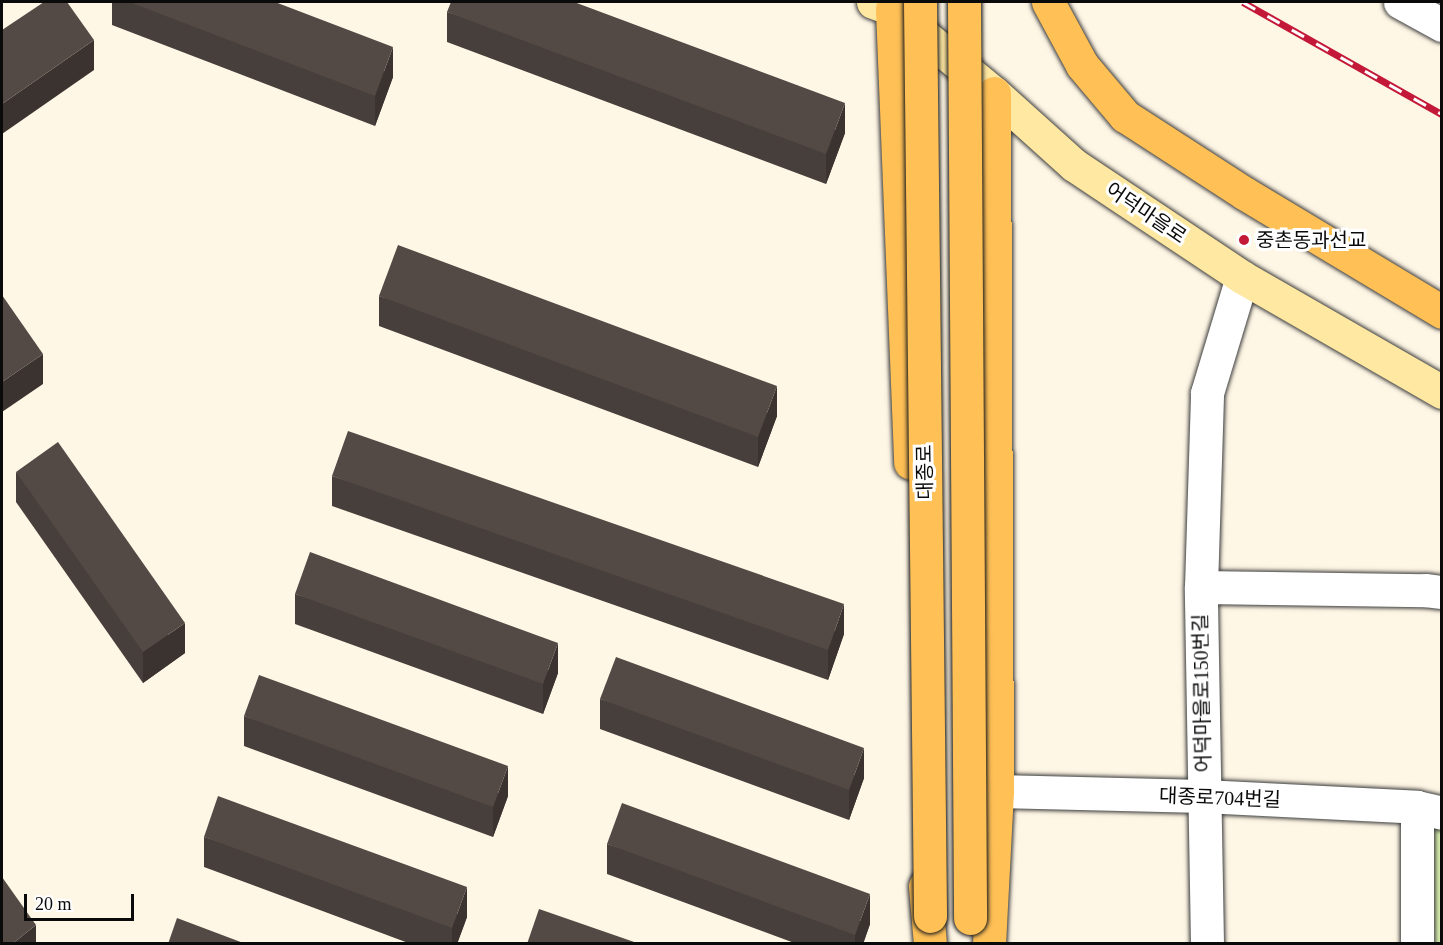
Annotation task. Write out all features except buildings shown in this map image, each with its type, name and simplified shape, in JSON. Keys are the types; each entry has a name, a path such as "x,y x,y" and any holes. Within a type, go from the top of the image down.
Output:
{"main road":[{"path":"964,2 970,931"},
{"path":"1048,2 1082,65 1125,116 1254,199 1442,312"},
{"name":"어덕마을로","path":"894,4 1074,165 1242,277 1442,392"},
{"name":"대종로","path":"894,4 930,934"},
{"path":"990,944 997,791 994,93"}],"street":[{"path":"1400,2 1442,25"},
{"name":"어덕마을로150번길","path":"1207,944 1201,587 1207,393 1242,277"},
{"name":"어덕마을로150번길","path":"1201,587 1442,592"},
{"name":"대종로704번길","path":"997,791 1203,796 1429,810"},
{"path":"1417,944 1429,810"}],"green space":[{"path":"1432,823 1441,828 1441,943 1435,943"}],"railway":[{"path":"1243,2 1442,114"}],"place":[{"name":"중촌동과선교","path":"1244,240"}]}
